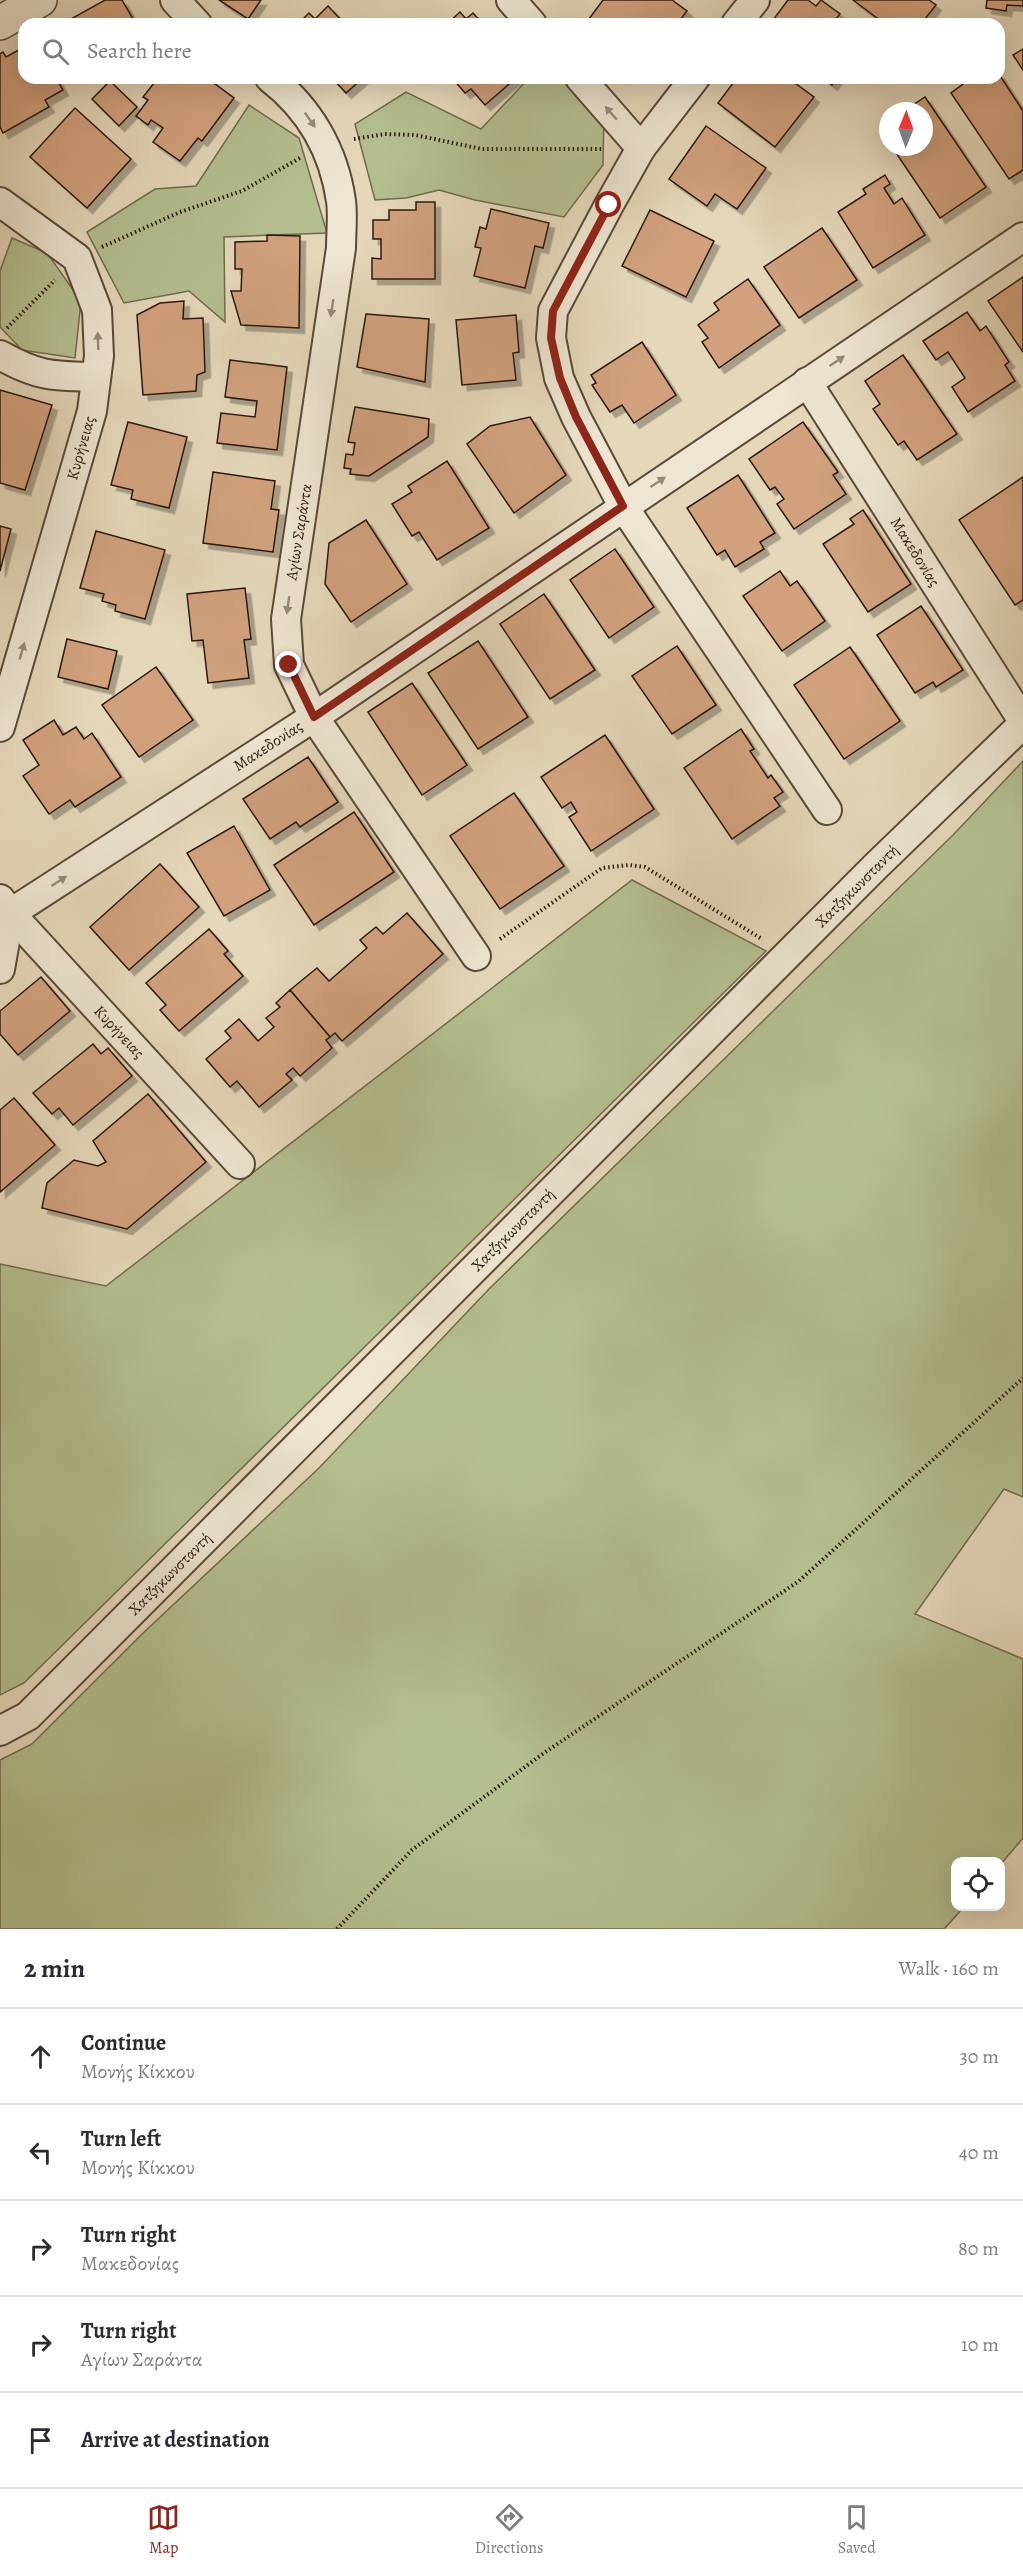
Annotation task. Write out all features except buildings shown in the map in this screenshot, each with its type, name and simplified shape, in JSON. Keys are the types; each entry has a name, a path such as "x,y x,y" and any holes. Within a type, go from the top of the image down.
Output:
{"street":[{"path":"0,23 40,0"},
{"path":"175,0 192,18"},
{"path":"511,0 527,18"},
{"path":"741,18 755,0"},
{"name":"Αγίων Σαράντα","path":"278,84 312,120 324,144 341,203 341,248 286,619 289,665 314,717 476,956"},
{"path":"585,84 642,148"},
{"path":"690,84 642,148 553,311 551,338 560,378 576,417 623,506 827,810"},
{"path":"3,211 77,258"},
{"name":"Μακεδονίας","path":"3,911 314,717 1023,237"},
{"name":"Κυρήνειας","path":"0,728 92,411 99,356 97,310 77,258"},
{"path":"0,355 25,369 50,376 96,377"},
{"name":"Μακεδονίας","path":"807,382 1023,723"},
{"name":"Χατζηκωνσταντή","path":"0,1731 28,1716 1023,723"},
{"path":"0,969 3,911"},
{"name":"Κυρήνειας","path":"3,911 240,1164"}],"path":[{"path":"0,334 77,258 180,212 242,191 324,144 385,134 415,135 482,149 642,148"},
{"path":"476,956 602,868 628,865 645,867 788,955"},
{"path":"337,1929 412,1850 544,1753 799,1581 1023,1378"}],"green space":[{"path":"523,84 578,84 604,110 603,165 564,217 475,200 439,190 406,198 375,200 355,124 406,92 481,129"},
{"path":"249,105 299,138 327,233 224,237 225,322 189,291 124,303 87,232 155,189 196,186"},
{"path":"12,238 47,253 81,301 75,358 22,350 0,327 0,271"},
{"path":"1023,761 1023,1497 1004,1489 915,1614 1023,1659 1023,1838 1005,1859 1005,1857 951,1857 951,1911 960,1911 944,1929 0,1929 0,1760 32,1744 141,1635 319,1468 489,1289 953,835"},
{"path":"632,880 766,951 24,1683 0,1695 0,1264 106,1286"}],"route":[{"path":"289,665 314,717 623,506 576,417 560,378 551,338 553,311 609,205"}]}
